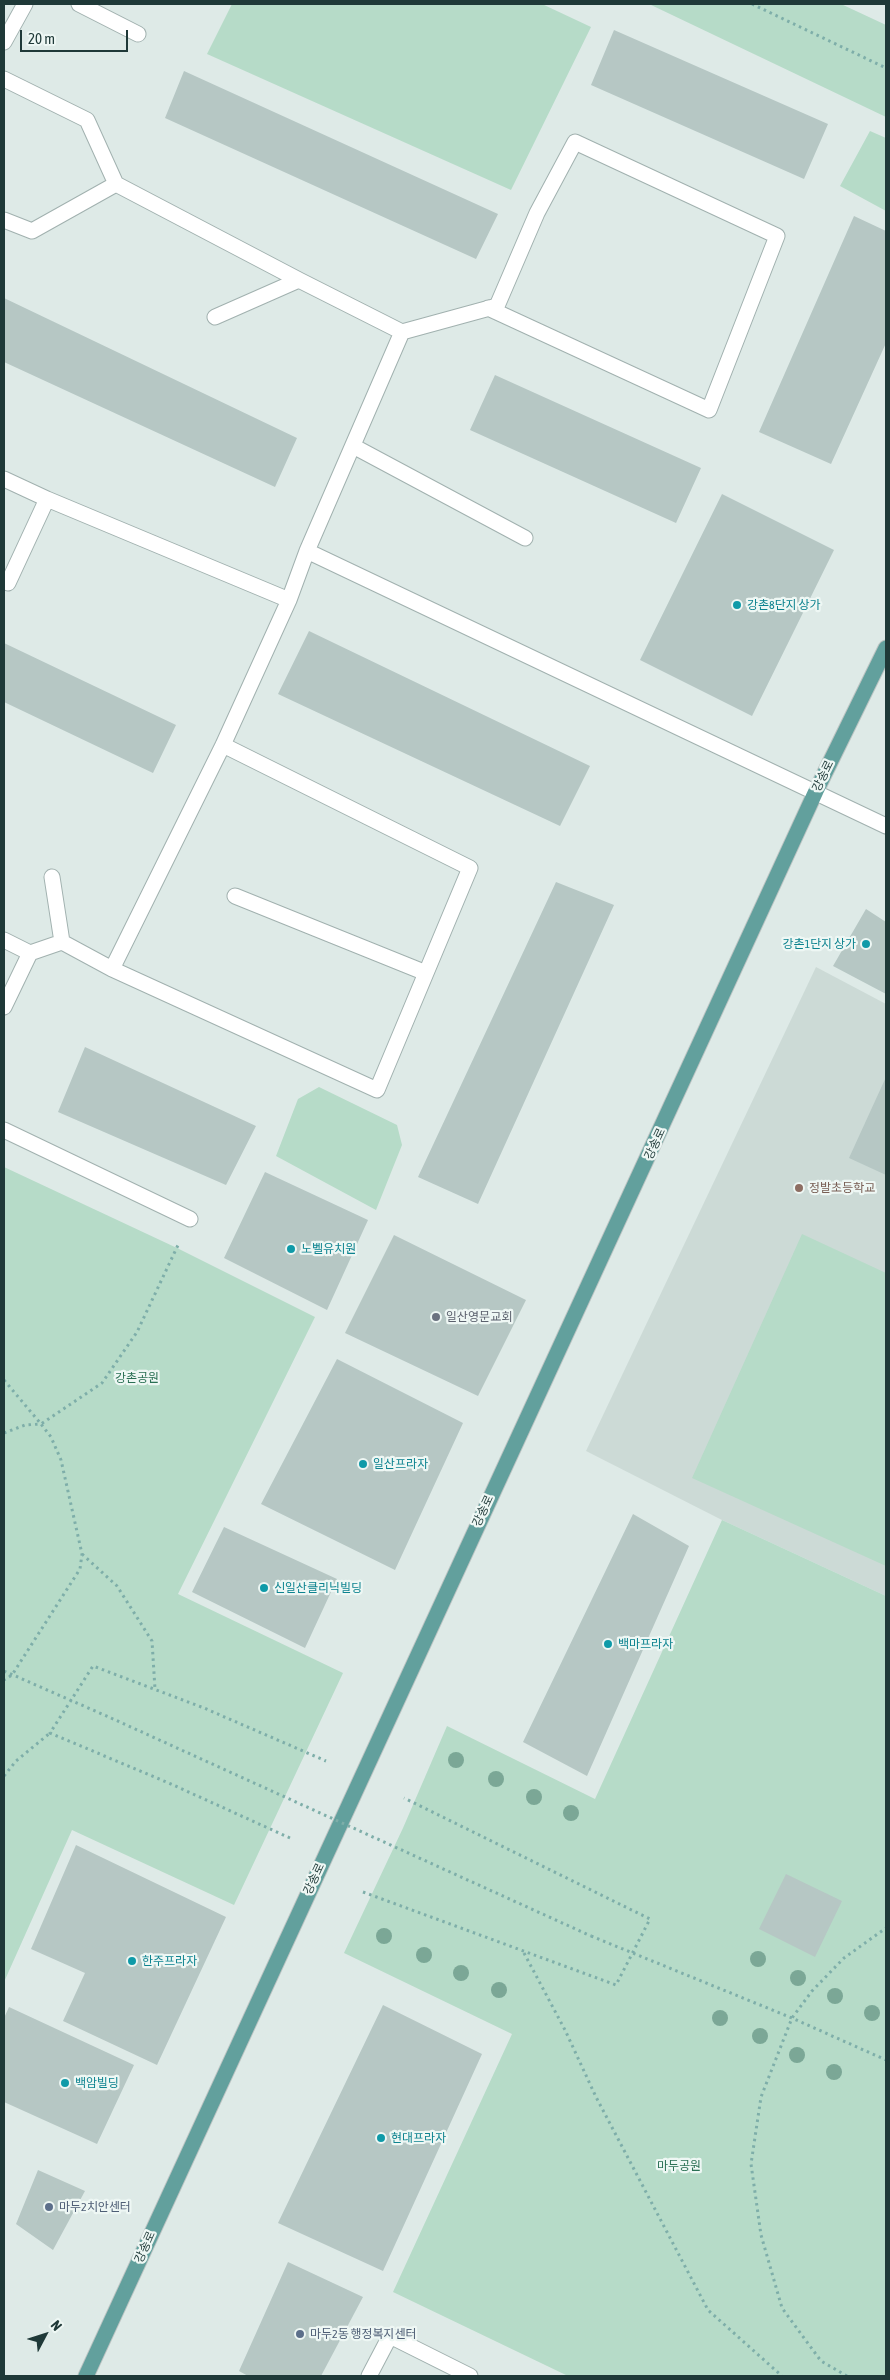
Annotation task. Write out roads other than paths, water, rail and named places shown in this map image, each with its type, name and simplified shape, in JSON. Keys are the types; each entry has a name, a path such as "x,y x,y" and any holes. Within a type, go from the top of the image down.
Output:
{"main road":[{"name":"강송로","path":"86,2376 525,1421 558,1356 816,791 886,648"}],"lane":[{"path":"4,42 25,4"},
{"path":"79,4 138,34"},
{"path":"4,79 87,120 116,184 402,332 488,308 497,306 537,212 576,142 777,236 709,410 488,308"},
{"path":"4,220 32,231 116,184"},
{"path":"215,317 299,280"},
{"path":"112,969 223,745 289,600 307,551 402,332"},
{"path":"353,446 525,538"},
{"path":"4,479 47,499 289,600"},
{"path":"8,583 47,499"},
{"path":"307,551 816,791 886,826"},
{"path":"4,1007 30,953 62,942 112,969 377,1090 470,868 223,745"},
{"path":"52,877 62,942"},
{"path":"235,896 426,973"},
{"path":"4,940 30,953"},
{"path":"4,1130 190,1219"},
{"path":"369,2376 390,2336 470,2376"}],"place":[{"name":"강촌8단지 상가","path":"737,605"},
{"name":"강촌1단지 상가","path":"866,944"},
{"name":"정발초등학교","path":"799,1188"},
{"name":"노벨유치원","path":"291,1249"},
{"name":"일산영문교회","path":"436,1317"},
{"name":"일산프라자","path":"363,1464"},
{"name":"신일산클리닉빌딩","path":"264,1588"},
{"name":"백마프라자","path":"608,1644"},
{"name":"한주프라자","path":"132,1961"},
{"name":"백암빌딩","path":"65,2083"},
{"name":"현대프라자","path":"381,2138"},
{"name":"마두2치안센터","path":"49,2207"},
{"name":"마두2동 행정복지센터","path":"300,2334"}],"park label":[{"name":"강촌공원","path":"137,1378"},
{"name":"마두공원","path":"679,2166"}]}
